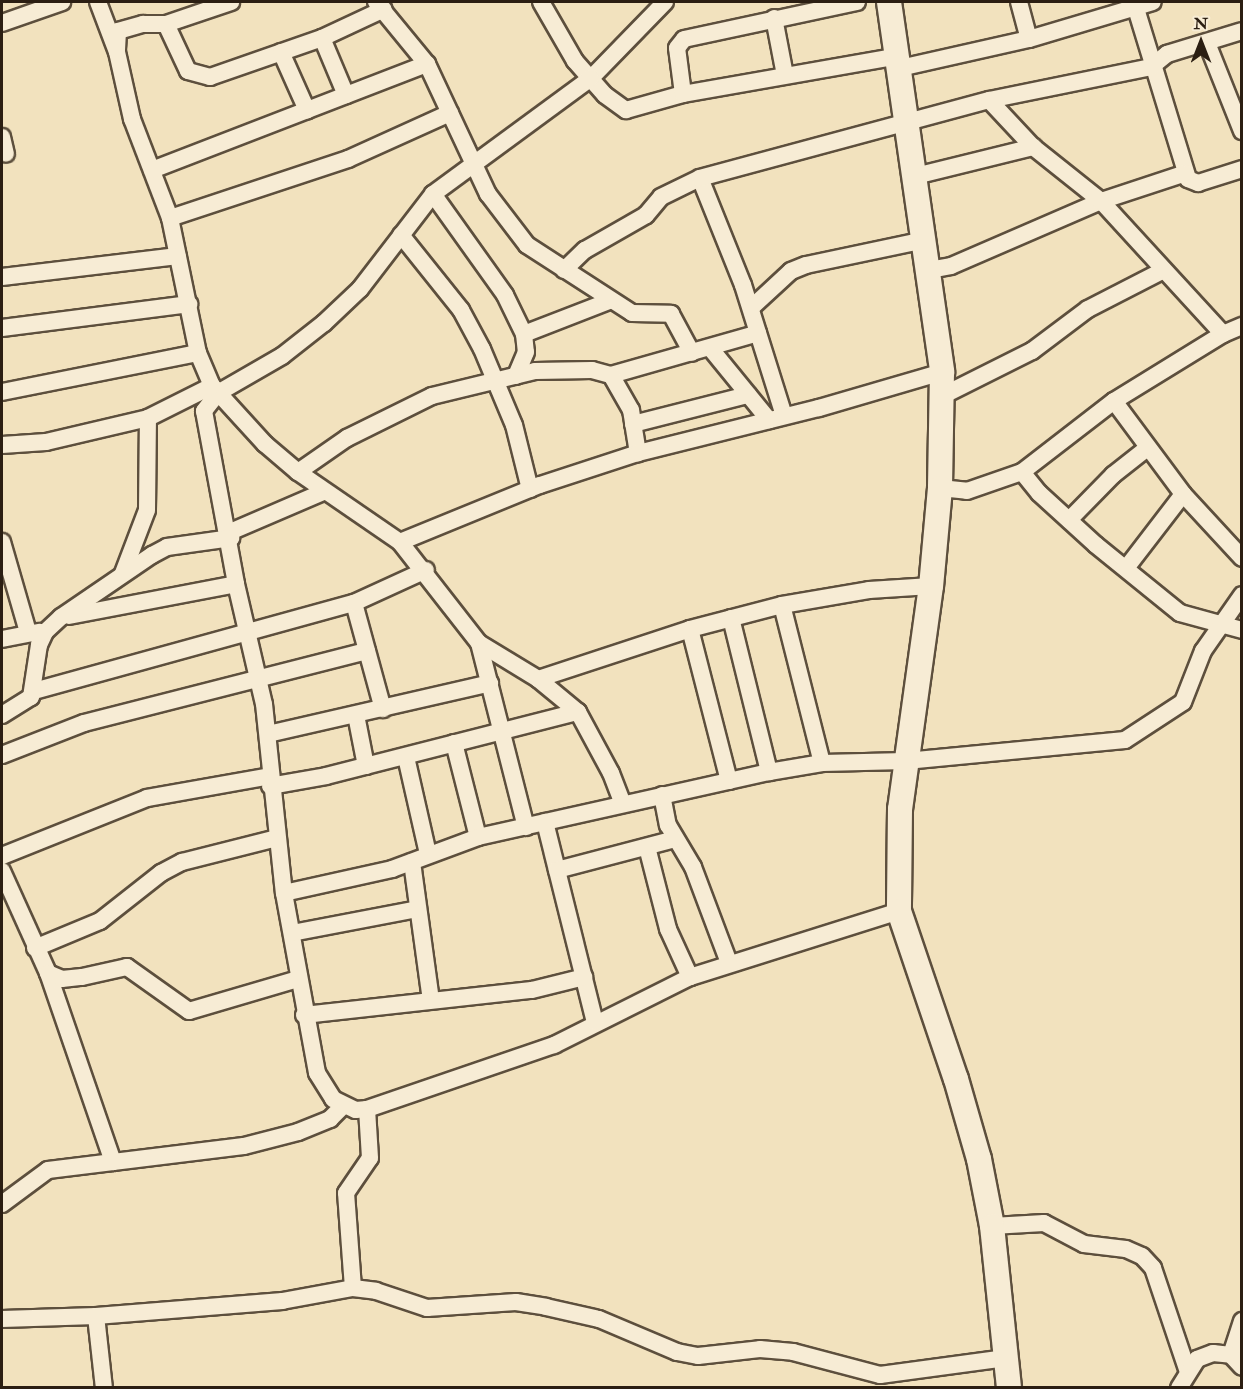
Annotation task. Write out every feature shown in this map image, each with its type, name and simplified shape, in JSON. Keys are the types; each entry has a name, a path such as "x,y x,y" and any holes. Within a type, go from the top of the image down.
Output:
{"street":[{"path":"2,23 62,2"},
{"path":"98,2 117,52 132,119 170,218 198,353 215,390 265,444 298,472 323,492 400,542 426,570 479,643 526,827"},
{"path":"117,52 118,32 143,24 166,24 231,2"},
{"path":"543,2 569,52 620,109 626,110 683,94 785,75 899,62 1029,39 1134,4 1153,2"},
{"path":"2,445 46,442 148,418 215,390 282,356 324,323 360,289 434,194 473,162 591,78 665,2"},
{"path":"683,94 680,42 774,18 857,2"},
{"path":"889,2 925,240 942,372 940,488 932,586 906,761 897,847 899,911 957,1079 979,1159 992,1226 1009,1388"},
{"path":"1019,2 1029,39"},
{"path":"1134,4 1151,67 1188,179 1198,183 1242,169"},
{"path":"166,24 177,53 188,71 199,76 210,77 322,38 380,5 427,64 473,162 501,215 527,245 609,301 632,313 671,314 692,353"},
{"path":"774,18 785,75"},
{"path":"564,270 585,250 646,215 661,197 700,177 827,146 989,100 1151,67 1167,54 1242,31"},
{"path":"322,38 346,95"},
{"path":"1207,43 1242,131"},
{"path":"281,52 307,111"},
{"path":"152,170 427,64"},
{"path":"989,100 1033,147 1101,201 1162,271 1223,334"},
{"path":"170,218 348,159 450,113"},
{"path":"915,176 1033,147"},
{"path":"929,270 951,266 1101,201 1186,173"},
{"path":"700,177 751,308 776,418"},
{"path":"434,194 504,295 524,334 526,352 516,376"},
{"path":"401,235 461,310 514,425 530,489"},
{"path":"751,308 773,285 806,265 925,240"},
{"path":"2,277 178,256"},
{"path":"942,396 1032,351 1088,309 1162,271"},
{"path":"524,334 609,301"},
{"path":"2,328 189,304"},
{"path":"940,488 980,489 1022,472 1114,401 1223,334 1242,326"},
{"path":"298,472 340,442 413,404 455,387 535,371 592,370 611,375 711,349 758,333"},
{"path":"711,349 748,395 776,418"},
{"path":"2,392 198,353"},
{"path":"400,542 530,489 638,453 942,372"},
{"path":"611,375 626,398 638,453"},
{"path":"215,390 209,400 204,423 230,535 236,584 259,679 268,734 270,781 284,893 304,1015 322,1086 343,1106 368,1109 554,1045 595,1022 690,977 899,911"},
{"path":"633,424 748,395"},
{"path":"1114,401 1146,449 1183,494 1242,558"},
{"path":"122,577 147,510 148,418"},
{"path":"1068,520 1113,475 1146,449"},
{"path":"1022,472 1068,520 1180,613 1242,630"},
{"path":"2,639 37,632 167,548 230,535 323,492"},
{"path":"1127,567 1183,494"},
{"path":"2,543 37,632 39,645 34,691 25,703 2,715"},
{"path":"34,691 354,603 426,570"},
{"path":"61,617 236,584"},
{"path":"538,679 690,629 782,605 869,590 932,586"},
{"path":"284,893 412,862 428,854 478,837 622,802 769,772 822,763 906,761 1125,740 1184,702 1203,651 1220,623 1242,595"},
{"path":"354,603 383,710"},
{"path":"782,605 822,763"},
{"path":"731,618 769,772"},
{"path":"690,629 729,781"},
{"path":"479,643 538,679 578,712 611,773 622,802"},
{"path":"2,755 84,723 368,651"},
{"path":"268,734 383,710 490,683"},
{"path":"2,856 147,798 366,766 578,712"},
{"path":"356,715 366,766"},
{"path":"454,743 478,837"},
{"path":"406,757 428,854"},
{"path":"662,795 668,825 693,867 729,963"},
{"path":"546,822 595,1022"},
{"path":"35,948 100,921 161,873 182,862 277,838"},
{"path":"557,870 675,839"},
{"path":"647,847 668,929 690,977"},
{"path":"412,862 431,1000"},
{"path":"2,871 48,974 112,1162"},
{"path":"292,933 418,909"},
{"path":"48,974 62,979 127,967 189,1011 298,979"},
{"path":"304,1015 531,990 584,977"},
{"path":"2,1204 42,1172 244,1146 298,1132 330,1119 343,1106"},
{"path":"352,1288 346,1193 370,1158 368,1109"},
{"path":"992,1226 1044,1223 1084,1244 1126,1249 1142,1256 1153,1268 1187,1369"},
{"path":"2,1319 96,1316 282,1301 352,1288 376,1291 427,1308 516,1302 546,1307 599,1319 677,1352 698,1356 760,1350 793,1352 880,1375 1006,1358"},
{"path":"96,1316 104,1388"},
{"path":"1179,1388 1187,1369 1197,1359 1213,1353 1236,1361 1242,1321"}]}
